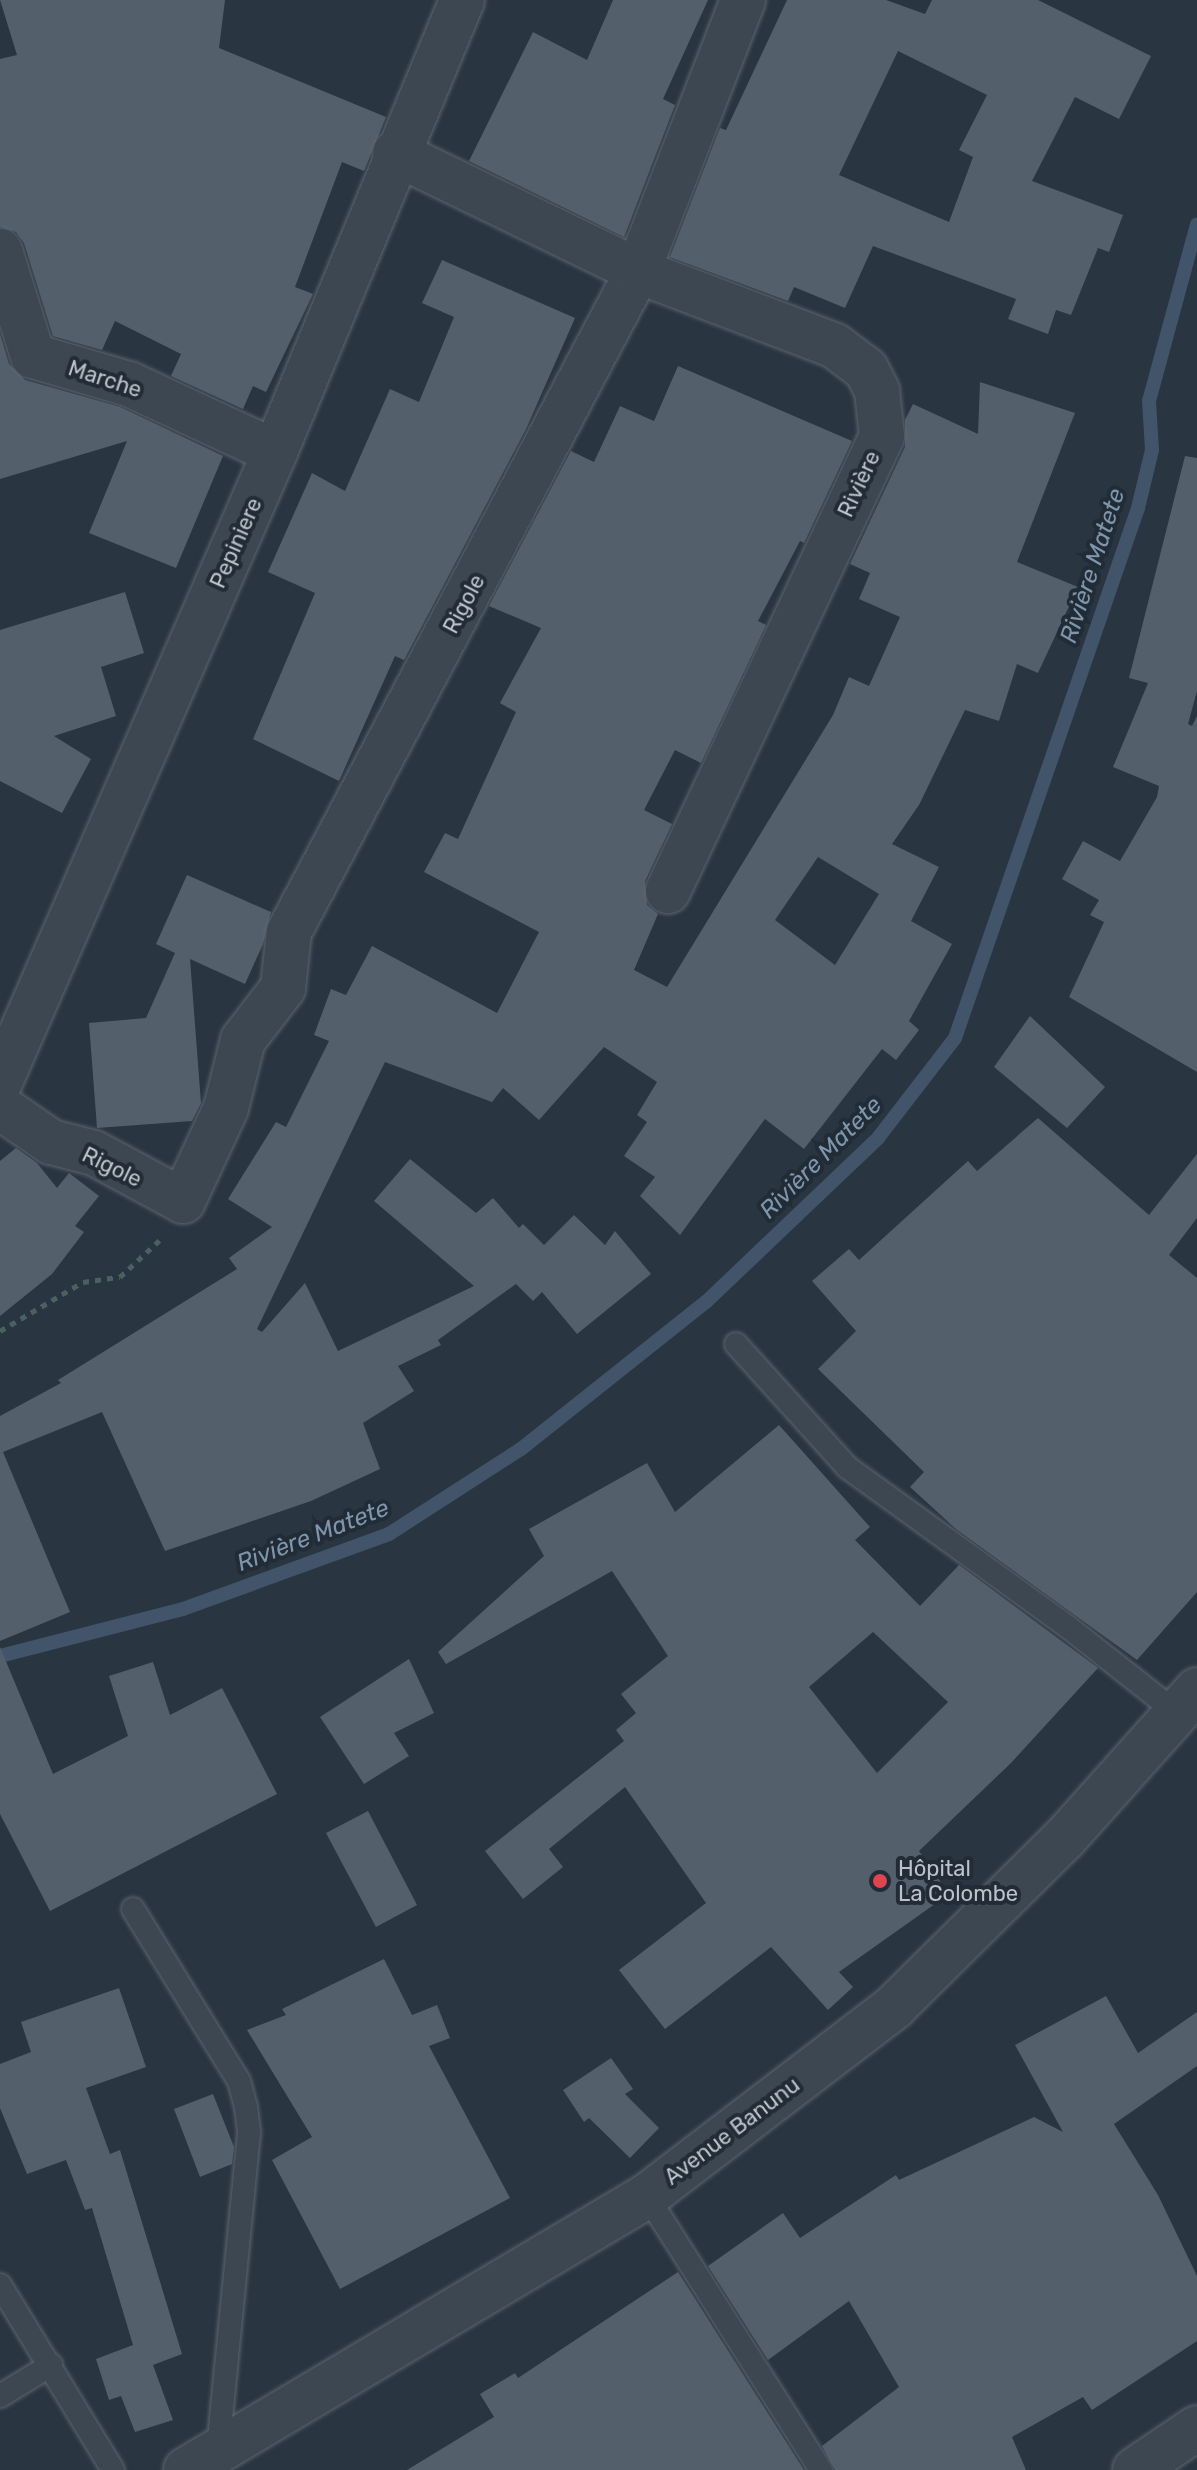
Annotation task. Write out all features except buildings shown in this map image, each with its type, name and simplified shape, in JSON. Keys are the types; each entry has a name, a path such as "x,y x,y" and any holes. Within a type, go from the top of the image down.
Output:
{"street":[{"name":"Pepiniere","path":"0,1082 275,452 395,153 462,0"},
{"name":"Rigole","path":"0,1107 51,1142 94,1153 183,1201 226,1108 243,1040 283,988 289,932 638,271 743,0"},
{"name":"Rivière","path":"395,153 638,271 835,346 866,369 877,391 882,436 668,891"},
{"name":"Marche","path":"0,251 33,356 129,384 275,452"},
{"name":"Avenue Banunu","path":"202,2460 647,2196 894,2007 1021,1884 1187,1702"},
{"path":"1135,2470 1197,2428"}],"lane":[{"path":"736,1344 847,1467 1068,1627 1187,1702"},
{"path":"133,1909 239,2081 246,2107 249,2133 202,2460"},
{"path":"647,2196 821,2470"},
{"path":"0,2285 113,2470"},
{"path":"0,2396 51,2365"}],"path":[{"path":"0,1331 83,1282 120,1277 181,1219 183,1201"}],"waterway":[{"name":"Rivière Matete","path":"0,1656 183,1609 389,1534 521,1449 706,1302 878,1138 955,1038 1138,508 1152,450 1149,401 1197,224"}],"place":[{"name":"Hôpital La Colombe","path":"880,1881"}]}
